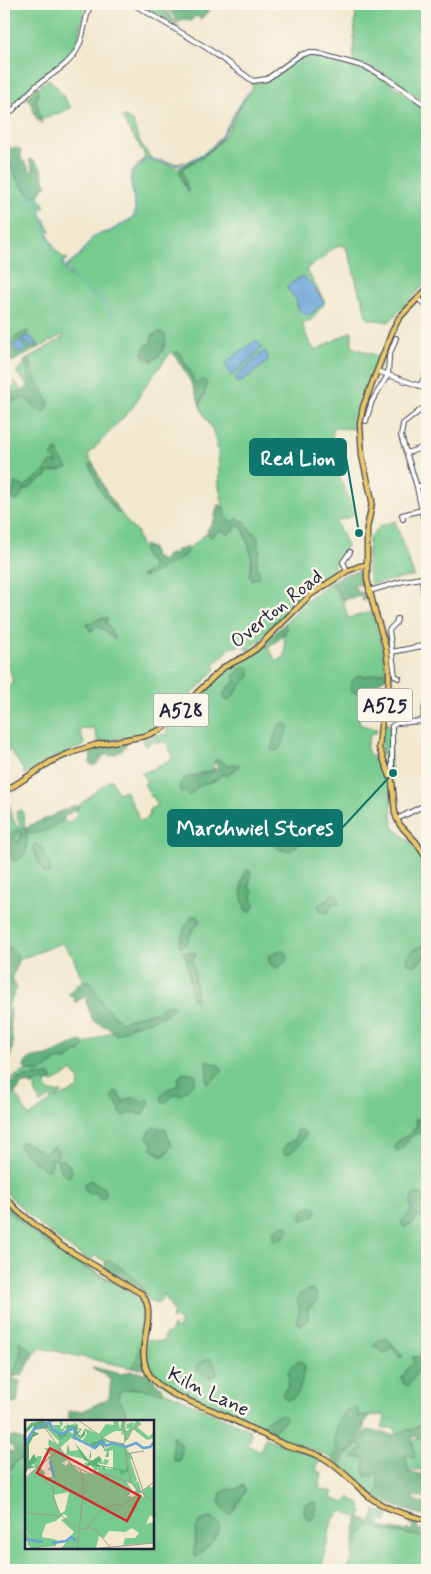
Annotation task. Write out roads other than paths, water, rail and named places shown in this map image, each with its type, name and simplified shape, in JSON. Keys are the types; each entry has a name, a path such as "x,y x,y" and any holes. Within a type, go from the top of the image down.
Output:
{"main road":[{"name":"A525","path":"427,289 399,318 394,328 363,407 360,424 362,456 372,500 372,509 367,528 366,565 369,591 386,648 389,669 389,682 379,742 381,753 392,781 397,820 427,859"},
{"name":"Overton Road","path":"4,792 52,761 68,754 95,745 145,736 160,730 224,667 256,649 310,595 348,572 366,565"},
{"name":"Kiln Lane","path":"4,1196 28,1221 60,1246 142,1294 149,1310 144,1336 144,1356 148,1371 157,1384 172,1394 221,1414 287,1445 324,1458 374,1500 392,1509 427,1520"}],"street":[{"path":"4,119 34,88 65,65 73,56 80,42 86,14 91,4"},
{"path":"133,4 207,48 253,81 267,79 300,55 316,53 366,67 379,73 427,106"},
{"path":"418,298 427,307"},
{"path":"368,418 372,401 388,375 389,356 395,345 396,338"},
{"path":"377,371 420,386 427,392"},
{"path":"420,386 427,372"},
{"path":"427,405 403,424 401,436 417,487 427,536"},
{"path":"407,453 427,446"},
{"path":"417,487 427,483"},
{"path":"403,518 402,515 422,510"},
{"path":"348,572 342,562 350,552"},
{"path":"369,591 404,581 425,578 427,626"},
{"path":"396,678 389,630 397,619"},
{"path":"392,652 427,645"},
{"path":"427,700 423,721 427,759"},
{"path":"394,765 392,726 397,723 423,721"},
{"path":"397,820 427,804"}],"water":[{"path":"302,276 312,284 323,301 310,315 300,310 296,300 286,287"},
{"path":"25,336 30,336 37,344 34,348 22,340 27,349 24,352 19,352 13,346"},
{"path":"255,341 262,348 231,376 225,364"},
{"path":"264,351 267,353 268,361 243,381 237,383 235,379 238,374"}],"waterway":[{"path":"65,268 80,254 93,237 110,231 133,217 135,209 130,178 137,167 148,159 180,166 204,152 217,141 249,91"},
{"path":"4,152 34,196"},
{"path":"22,201 35,196 56,256"},
{"path":"62,261 72,277 107,305 115,320"}],"place":[{"name":"Red Lion","path":"359,533"},
{"name":"Marchwiel Stores","path":"393,773"}]}
